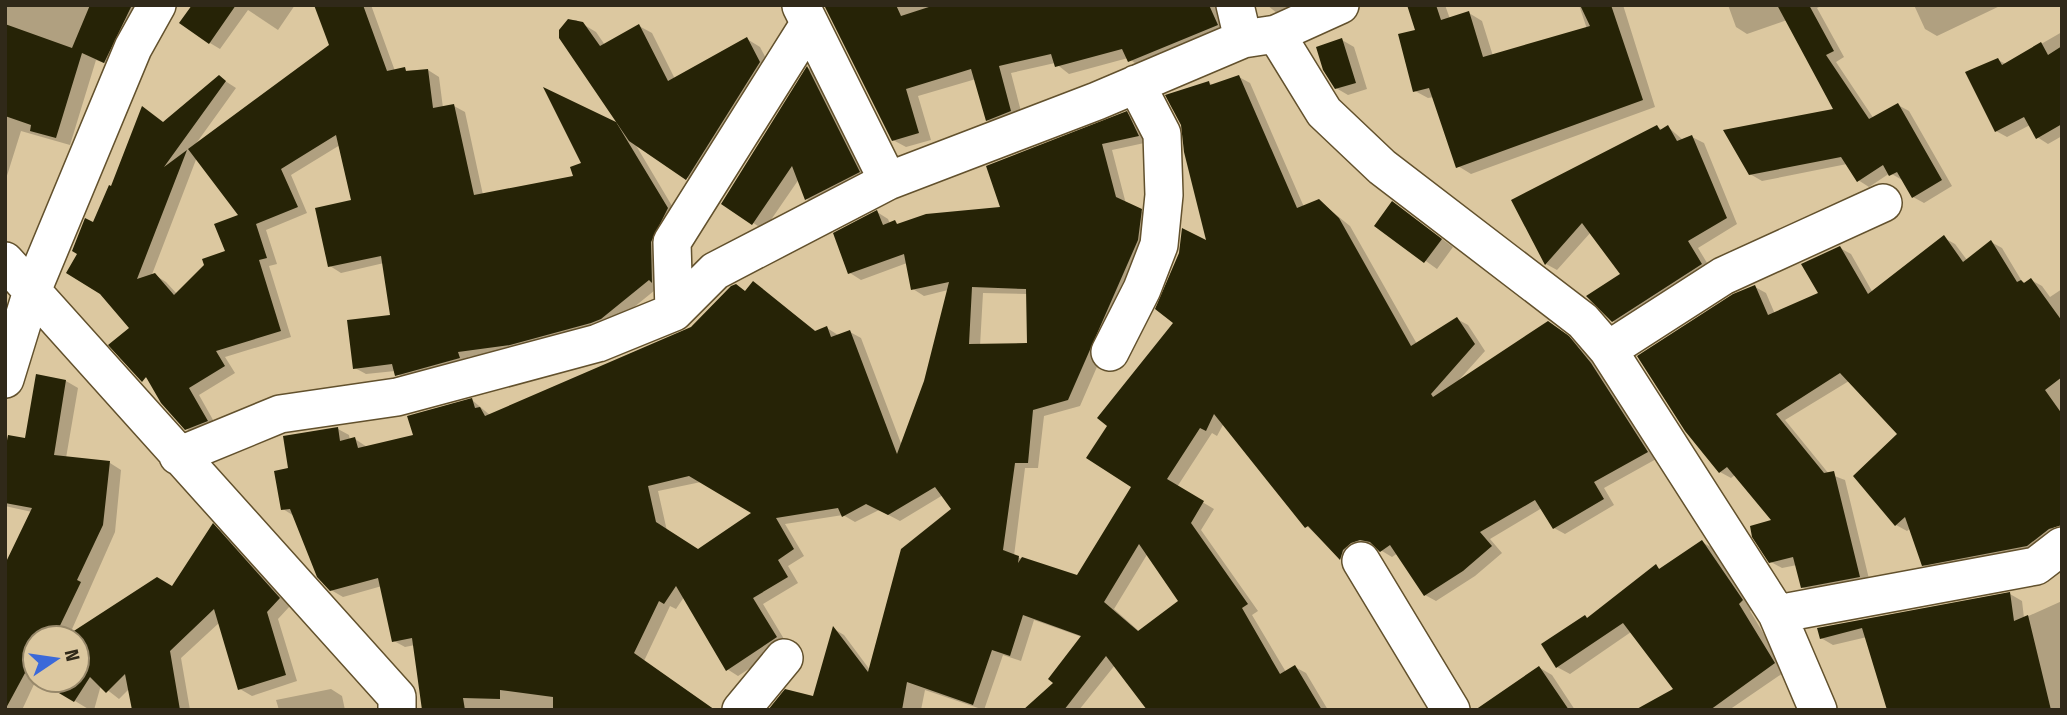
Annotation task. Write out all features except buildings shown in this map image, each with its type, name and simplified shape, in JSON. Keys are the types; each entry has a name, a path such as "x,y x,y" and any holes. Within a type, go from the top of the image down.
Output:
{"street":[{"path":"5,379 32,290 133,48 157,5"},
{"path":"177,456 280,414 397,397 598,343 674,312 715,271 888,181 1136,84 1251,26 1340,5"},
{"path":"805,15 888,181"},
{"path":"674,312 672,242 805,15"},
{"path":"1251,26 1324,112 1381,167 1583,321 1608,350 1777,614 1818,710"},
{"path":"1110,352 1142,289 1159,245 1164,195 1162,134 1136,84"},
{"path":"1608,350 1723,276 1883,203"},
{"path":"5,261 177,456 397,697 397,710"},
{"path":"1777,614 2036,566 2062,546"},
{"path":"1361,561 1451,710"},
{"path":"741,710 784,658"}]}
